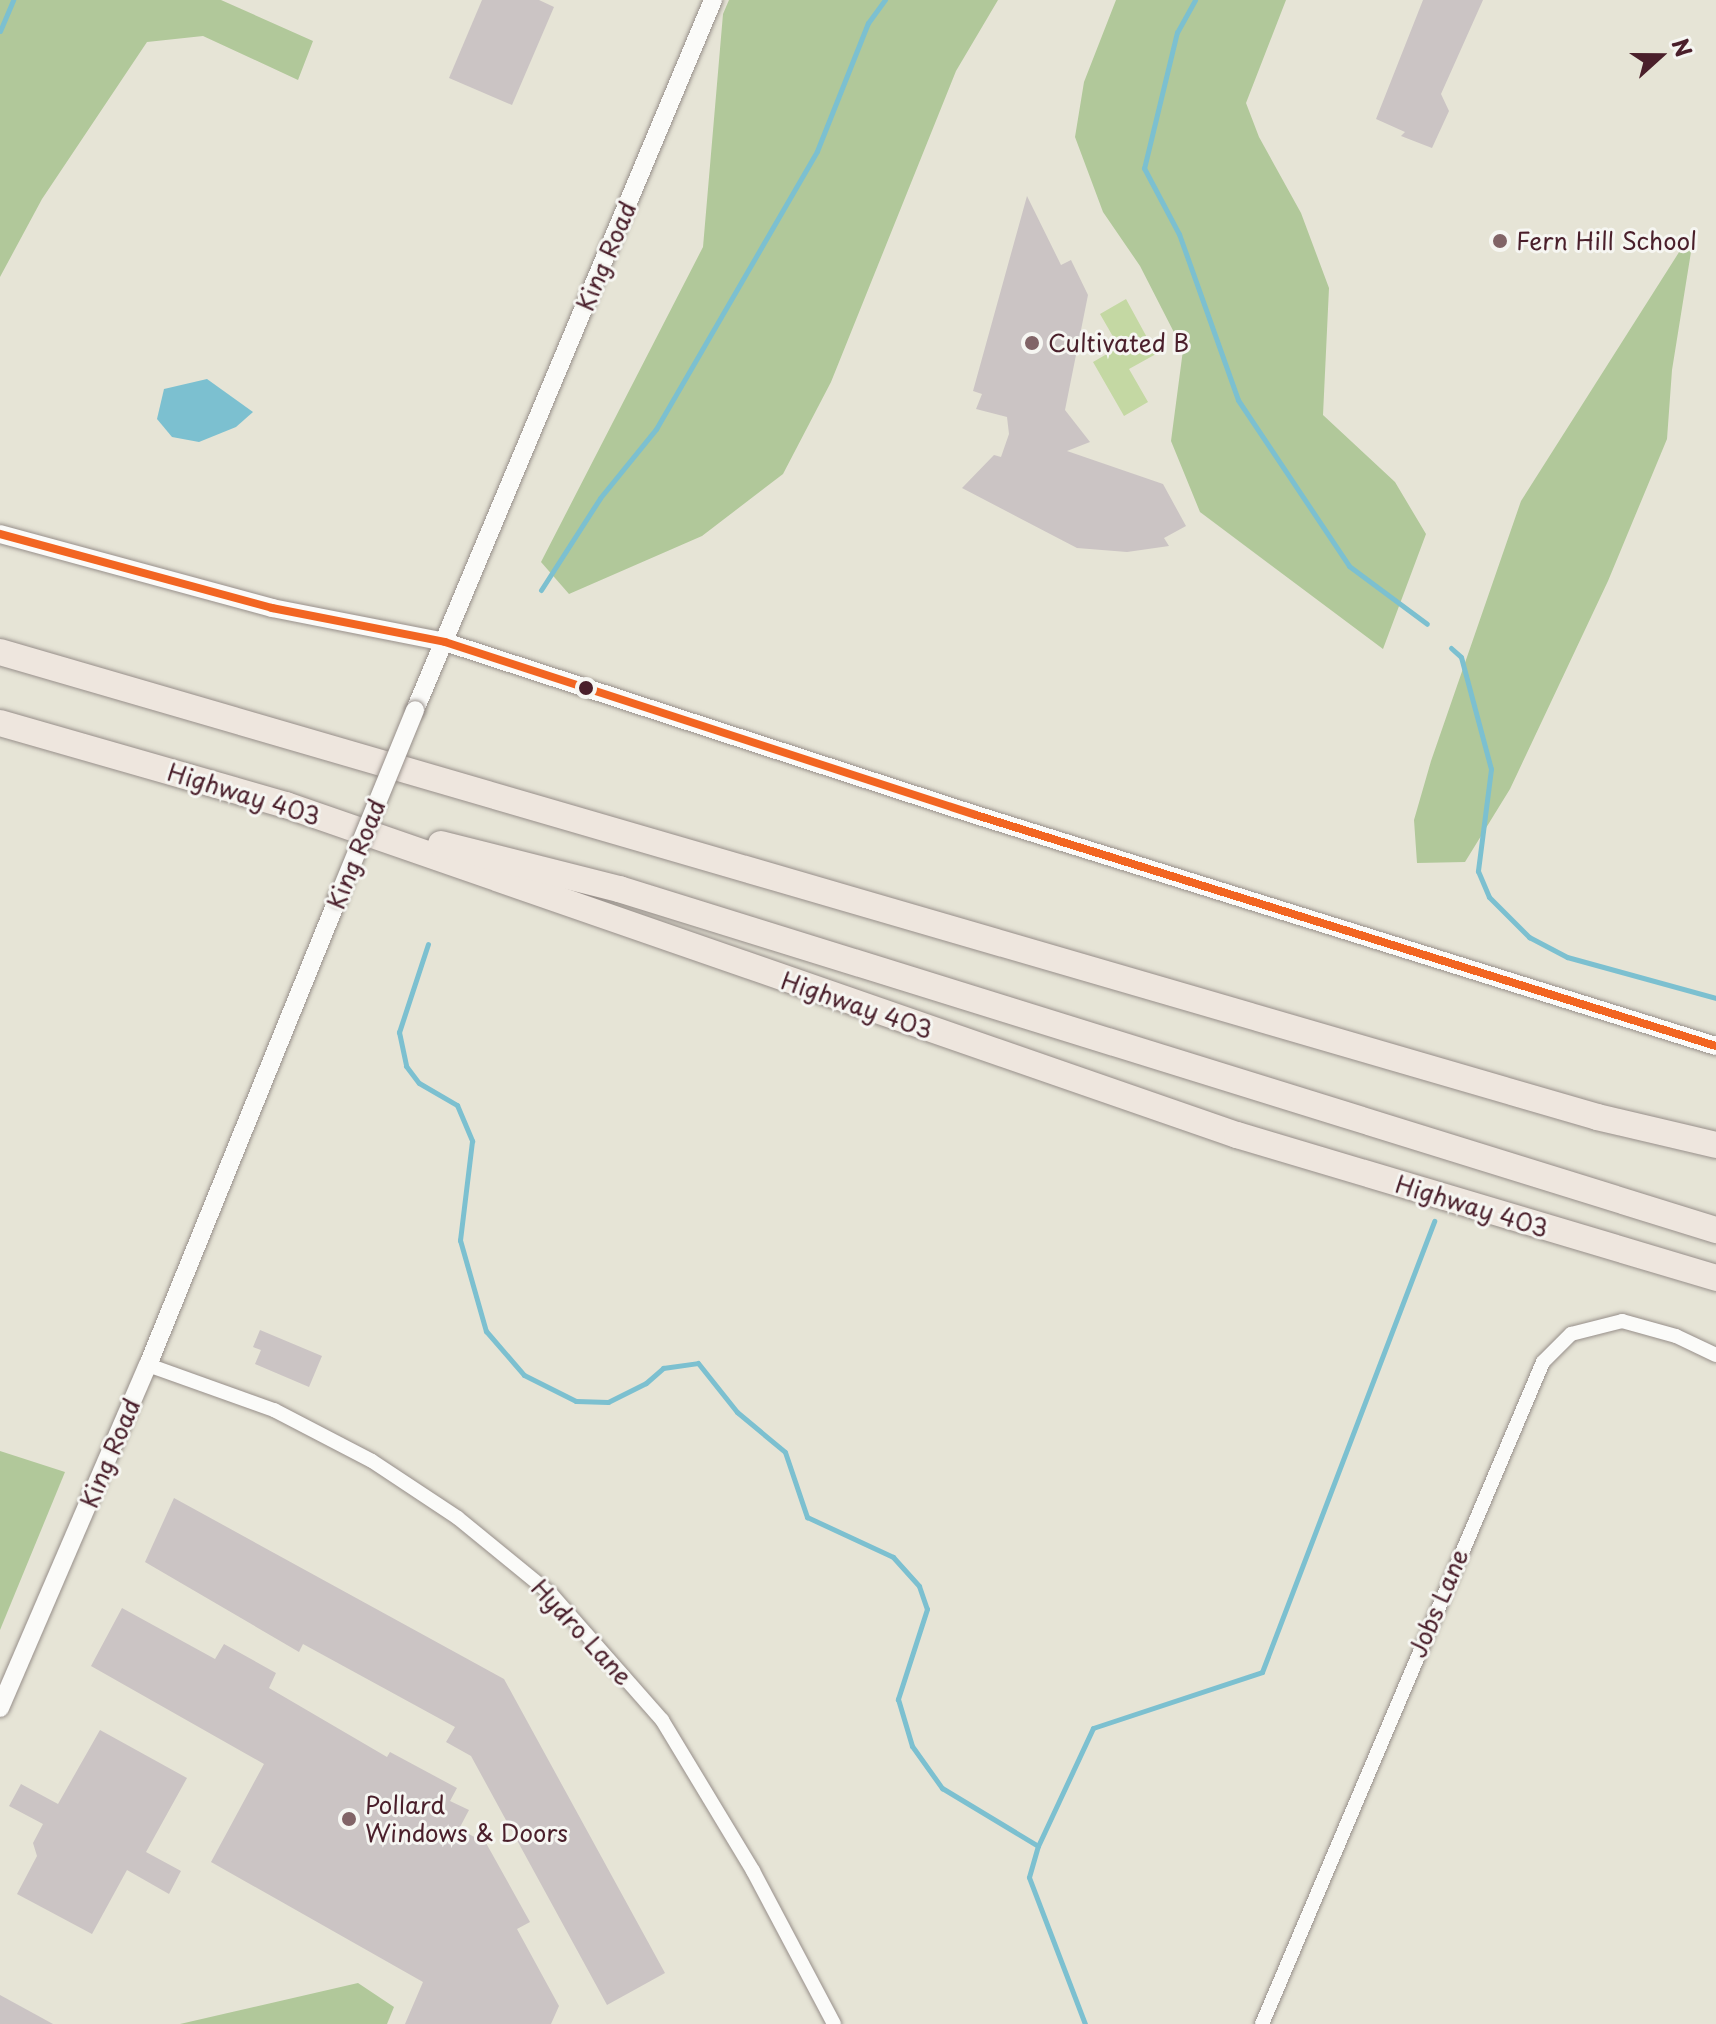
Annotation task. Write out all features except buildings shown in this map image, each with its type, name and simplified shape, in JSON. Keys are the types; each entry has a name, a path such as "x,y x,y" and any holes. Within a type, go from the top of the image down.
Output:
{"highway":[{"path":"0,652 1597,1117 1716,1145"},
{"name":"Highway 403","path":"0,723 286,805 1237,1135 1716,1278"},
{"path":"286,805 619,889 1716,1230"}],"street":[{"name":"King Road","path":"0,1708 148,1365 415,710 713,0"},
{"path":"0,534 272,608 445,642 976,815 1716,1046"},
{"name":"Jobs Lane","path":"1262,2024 1543,1362 1571,1334 1622,1321 1676,1336 1716,1355"},
{"name":"Hydro Lane","path":"148,1365 274,1410 372,1461 458,1518 551,1594 662,1720 753,1871 834,2024"}],"green space":[{"path":"0,0 221,0 313,41 298,80 203,36 147,42 42,199 0,277"},
{"path":"729,0 998,0 956,71 831,382 783,474 702,536 569,594 541,562 703,247 723,14"},
{"path":"1116,0 1286,0 1246,103 1259,137 1301,213 1329,288 1323,415 1395,482 1426,534 1383,649 1200,512 1171,441 1183,350 1140,266 1103,212 1075,137 1084,82"},
{"path":"1695,227 1672,370 1667,439 1608,581 1510,789 1465,862 1417,863 1414,820 1431,761 1521,501"},
{"path":"1126,299 1156,354 1129,369 1148,402 1124,416 1093,362 1119,347 1100,314"},
{"path":"0,1451 65,1472 0,1630"},
{"path":"358,1983 394,2007 387,2024 180,2024"}],"water":[{"path":"207,379 253,412 236,427 199,442 172,437 157,419 164,389"}],"waterway":[{"path":"0,31 13,0"},
{"path":"541,590 600,498 656,429 817,151 868,23 885,0"},
{"path":"1195,0 1177,32 1144,168 1179,234 1238,400 1349,566 1427,624"},
{"path":"1451,648 1461,657 1491,769 1478,871 1489,897 1529,937 1567,957 1716,998"},
{"path":"428,944 399,1032 406,1066 419,1083 457,1105 472,1141 460,1240 486,1331 524,1375 576,1401 608,1402 646,1383 663,1368 698,1363 737,1412 785,1452 807,1517 893,1557 919,1586 927,1609 898,1699 912,1746 942,1788 1038,1846"},
{"path":"1085,2024 1029,1877 1038,1846 1093,1728 1262,1672 1434,1221"}],"transit line":[{"path":"0,534 272,608 445,642 976,815 1716,1046"}],"place":[{"name":"Fern Hill School","path":"1500,241"},
{"name":"Cultivated B","path":"1032,343"},
{"name":"Pollard Windows & Doors","path":"349,1819"}]}
